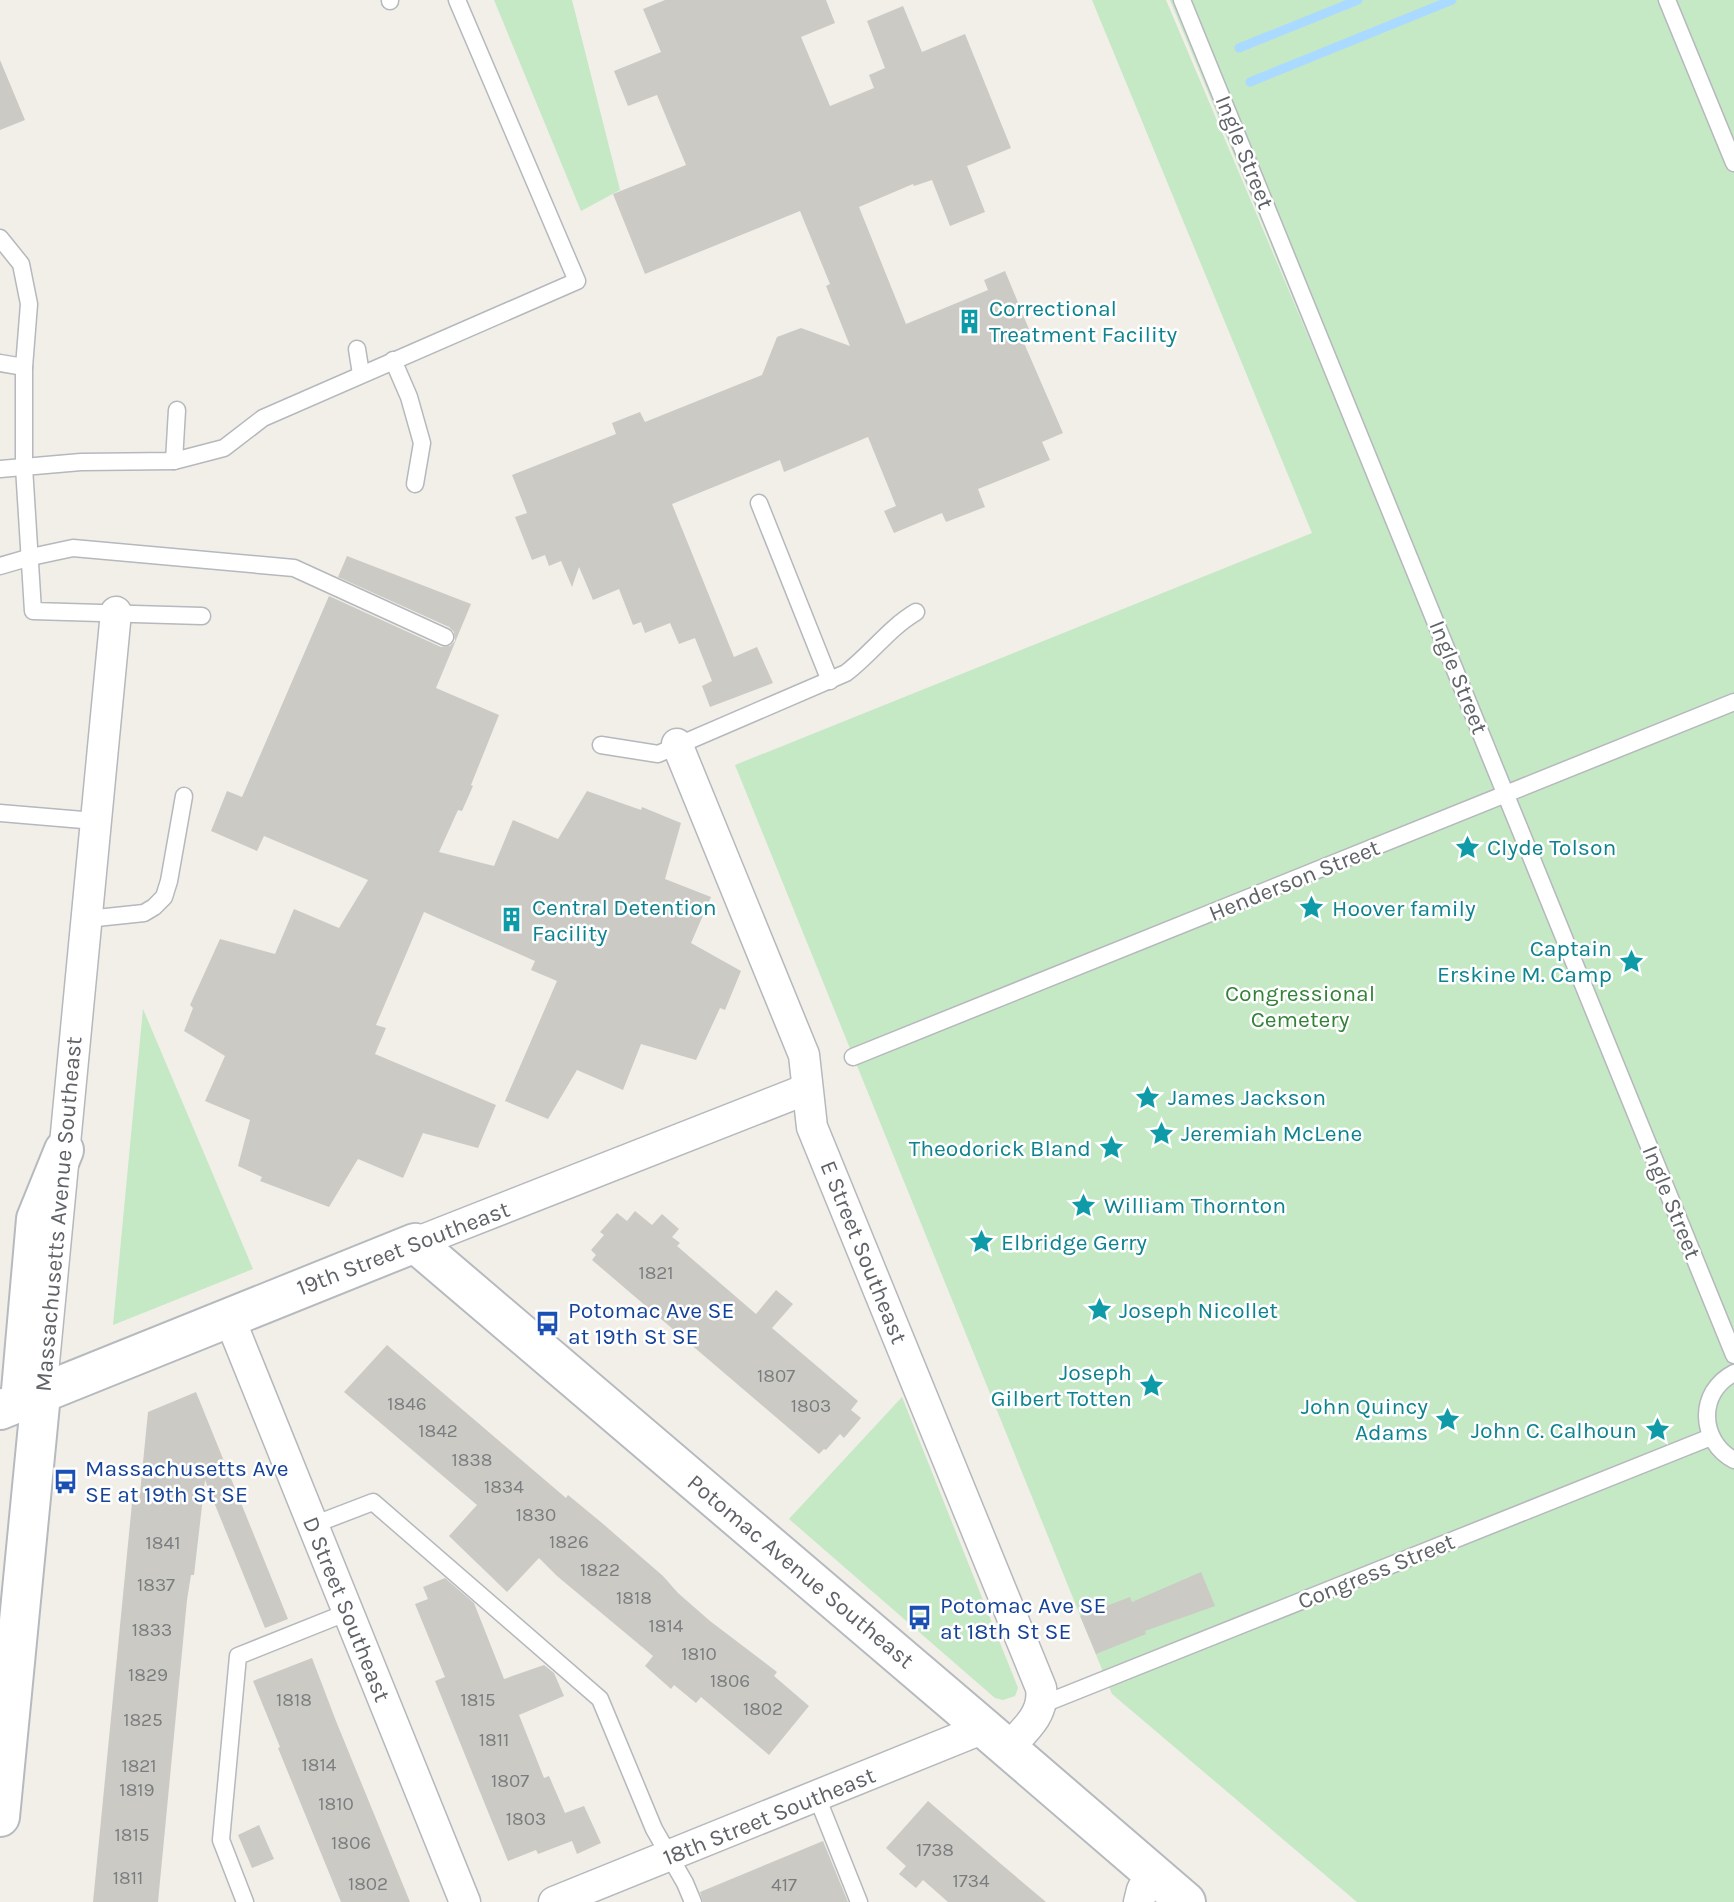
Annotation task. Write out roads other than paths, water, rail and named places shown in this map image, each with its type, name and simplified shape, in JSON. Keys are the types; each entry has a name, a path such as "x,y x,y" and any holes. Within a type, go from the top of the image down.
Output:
{"main road":[{"name":"Massachusetts Avenue Southeast","path":"0,1816 20,1402 36,1219 64,1150"},
{"name":"19th Street Southeast","path":"20,1402 415,1243"},
{"name":"Potomac Avenue Southeast","path":"415,1243 997,1738 1145,1887 1186,1902"}],"street":[{"name":"Massachusetts Avenue Southeast","path":"64,1150 116,612"},
{"name":"E Street Southeast","path":"677,744 804,1055 812,1127 1038,1678 1043,1699 1041,1705"},
{"name":"19th Street Southeast","path":"415,1243 807,1089"},
{"name":"D Street Southeast","path":"229,1317 465,1902"},
{"path":"997,1738 1035,1718 1041,1705"},
{"name":"18th Street Southeast","path":"554,1902 817,1797 997,1738"}],"lane":[{"path":"0,469 81,462 174,461 223,448 263,418 578,281 457,0"},
{"name":"Ingle Street","path":"1182,0 1734,1355"},
{"path":"1667,0 1734,163"},
{"path":"0,238 22,264 29,304 24,367 24,467 33,611 202,617"},
{"path":"357,349 361,374"},
{"path":"393,360 409,397 422,443 415,484"},
{"path":"0,363 24,367"},
{"path":"174,461 177,410"},
{"path":"759,503 830,681"},
{"path":"0,566 73,548 294,568 445,637"},
{"path":"601,744 657,754 846,673 864,659 898,623 916,612"},
{"name":"Henderson Street","path":"853,1057 1734,702"},
{"path":"87,919 144,913 164,897 184,796"},
{"path":"0,813 95,821"},
{"path":"1734,1373 1714,1390 1707,1405 1706,1421 1719,1450 1734,1460"},
{"name":"Congress Street","path":"1041,1705 1711,1437"},
{"path":"313,1525 373,1502 600,1699 654,1829 693,1902"},
{"path":"245,1902 221,1840 238,1656 348,1612"},
{"path":"817,1797 859,1902"}],"waterway":[{"path":"1239,48 1358,0"},
{"path":"1250,82 1452,0"}],"place":[{"name":"Correctional Treatment Facility","path":"969,321"},
{"name":"Clyde Tolson","path":"1467,847"},
{"name":"Hoover family","path":"1312,908"},
{"name":"Central Detention Facility","path":"512,920"},
{"name":"Captain Erskine M. Camp","path":"1632,961"},
{"name":"James Jackson","path":"1148,1097"},
{"name":"Jeremiah McLene","path":"1161,1133"},
{"name":"Theodorick Bland","path":"1111,1148"},
{"name":"William Thornton","path":"1084,1205"},
{"name":"Elbridge Gerry","path":"981,1242"},
{"name":"Joseph Nicollet","path":"1099,1310"},
{"name":"Potomac Ave SE at 19th St SE","path":"548,1323"},
{"name":"Joseph Gilbert Totten","path":"1152,1385"},
{"name":"John Quincy Adams","path":"1448,1419"},
{"name":"John C. Calhoun","path":"1657,1430"},
{"name":"Massachusetts Ave SE at 19th St SE","path":"65,1481"},
{"name":"Potomac Ave SE at 18th St SE","path":"920,1618"}],"park label":[{"name":"Congressional Cemetery","path":"1300,1006"}]}
